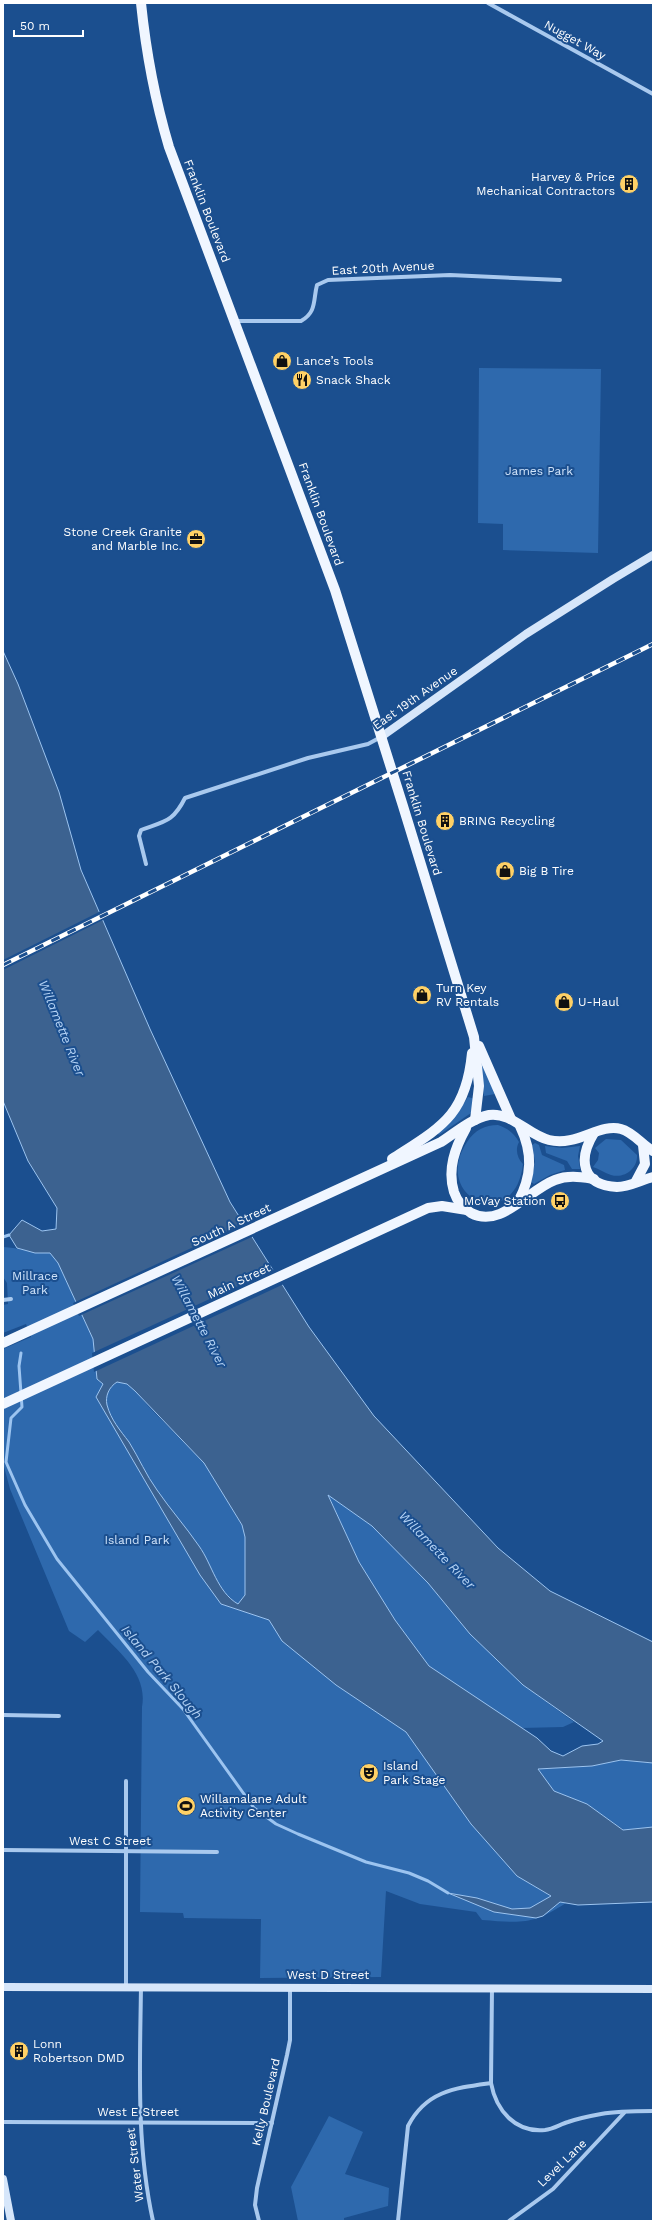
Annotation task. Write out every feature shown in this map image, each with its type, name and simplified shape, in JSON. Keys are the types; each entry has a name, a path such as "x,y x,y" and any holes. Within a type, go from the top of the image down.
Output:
{"main road":[{"name":"Franklin Boulevard","path":"141,3 150,70 162,122 181,181 235,321 335,590 474,1038 511,1119"},
{"name":"Franklin Boulevard","path":"467,1210 456,1196 452,1175 454,1154 471,1123 480,1086 474,1038"},
{"path":"367,1176 426,1137 455,1110 465,1093 469,1082 474,1038"},
{"name":"Franklin Boulevard","path":"471,1123 488,1115 496,1115 511,1119 536,1136 558,1142 578,1139 608,1128 620,1128 653,1151"},
{"name":"South A Street","path":"3,1343 30,1332 441,1142 471,1123"},
{"name":"Franklin Boulevard","path":"517,1203 526,1184 530,1164 528,1144 520,1126"},
{"path":"594,1133 586,1147 584,1159 586,1169 594,1179"},
{"path":"636,1181 645,1164 643,1145"},
{"path":"467,1210 480,1216 492,1216 504,1212 556,1180 576,1176 594,1179 604,1184 616,1187 627,1186 636,1181 653,1177"},
{"name":"Main Street","path":"3,1404 428,1208 439,1206 467,1210"}],"street":[{"name":"Nugget Way","path":"488,3 653,94"},
{"name":"East 20th Avenue","path":"235,321 301,321 311,313 315,304 317,285 321,281 328,280 450,274 560,280"},
{"name":"East 19th Avenue","path":"146,864 139,836 141,830 169,820 178,812 185,798 301,761 368,744 381,737 526,634 613,578 653,555"},
{"path":"3,1300 11,1299"},
{"path":"3,1715 59,1716"},
{"path":"126,1781 126,1986"},
{"name":"West C Street","path":"3,1850 217,1852"},
{"name":"West D Street","path":"3,1987 141,1986 653,1989"},
{"name":"Water Street","path":"141,1986 140,2122 142,2156 153,2221"},
{"name":"Kelly Boulevard","path":"258,2221 255,2206 257,2188 290,2040 290,1987"},
{"path":"492,1988 491,2084 494,2097 501,2111 511,2121 527,2128 546,2130 589,2116 653,2111"},
{"path":"398,2221 408,2126 414,2116 426,2102 443,2092 491,2084"},
{"name":"Level Lane","path":"509,2221 554,2189 624,2113"},
{"name":"West E Street","path":"3,2122 272,2123"},
{"path":"3,2179 11,2221"}],"green space":[{"name":"James Park","path":"479,368 601,369 598,553 503,550 503,524 478,523"},
{"path":"483,1063 495,1094 484,1096 481,1064"},
{"path":"468,1097 475,1099 471,1113 439,1135 437,1133 459,1111"},
{"path":"498,1125 510,1131 519,1142 517,1153 523,1164 517,1186 506,1199 492,1203 478,1201 466,1193 459,1179 458,1162 467,1142 473,1134 485,1127"},
{"path":"606,1139 621,1140 637,1155 637,1160 633,1168 626,1174 616,1176 611,1175 593,1167 598,1160 599,1153 595,1148"},
{"path":"535,1143 539,1145 542,1155 564,1165 565,1170 550,1175 534,1184 531,1182 535,1162 532,1145"},
{"path":"545,1146 562,1148 580,1146 578,1156 580,1169 572,1169 567,1161 546,1153"},
{"name":"Island Park","path":"3,1247 50,1253 58,1263 93,1339 148,1406 204,1463 242,1525 245,1537 336,1685 406,1732 471,1824 517,1876 560,1902 566,1903 535,1919 517,1922 496,1921 482,1920 476,1912 420,1904 386,1891 381,1977 260,1978 261,1919 184,1918 183,1913 140,1912 143,1695 141,1684 130,1664 123,1655 98,1630 85,1642 69,1631 10,1489 3,1463 3,1349 31,1337 26,1324 3,1333 3,1305 8,1304 7,1283 3,1277"},
{"path":"328,1494 372,1526 428,1583 470,1634 523,1685 574,1722 563,1727 521,1728 429,1666 395,1620 359,1562"},
{"path":"621,1760 653,1763 653,1827 624,1830 587,1804 554,1791 538,1769 592,1766"},
{"path":"329,2116 363,2132 345,2174 389,2188 388,2206 344,2218 344,2221 298,2221 291,2187"}],"water":[{"name":"Willamette River","path":"3,651 18,684 59,792 81,870 150,1029 230,1202 309,1327 374,1416 498,1548 550,1591 653,1642 653,1763 621,1760 592,1766 538,1769 554,1791 587,1804 623,1830 653,1827 653,1902 578,1905 560,1902 543,1916 536,1918 494,1912 448,1893 477,1898 512,1909 530,1908 551,1896 517,1876 471,1824 406,1732 336,1685 282,1641 269,1620 221,1604 200,1575 96,1397 103,1384 97,1379 93,1339 58,1263 50,1253 35,1253 17,1248 9,1235 22,1220 42,1231 56,1229 57,1208 28,1161 3,1101","holes":["117,1382 127,1384 135,1391 204,1463 242,1525 245,1537 245,1595 238,1604 231,1599 220,1585 204,1553 153,1484 129,1442 113,1420 107,1405 107,1395 110,1389","328,1495 372,1526 428,1583 470,1634 523,1685 603,1741 598,1744 582,1746 563,1756 551,1751 537,1738 429,1666 395,1620 359,1562"]}],"pier":[{"path":"101,911 105,919 3,970 3,960"},
{"path":"245,1223 254,1236 79,1316 73,1303"},
{"path":"275,1269 284,1284 94,1372 92,1353"}],"waterway":[{"path":"3,1237 9,1235"},
{"name":"Island Park Slough","path":"21,1353 19,1366 22,1407 11,1418 6,1462 25,1505 57,1559 148,1672 183,1709 254,1808 276,1824 298,1834 366,1862 409,1873 428,1881 448,1893"}],"railway":[{"path":"3,965 653,644"}],"place":[{"name":"Harvey & Price Mechanical Contractors","path":"629,184"},
{"name":"Lance’s Tools","path":"282,361"},
{"name":"Snack Shack","path":"302,380"},
{"name":"Stone Creek Granite and Marble Inc.","path":"196,539"},
{"name":"BRING Recycling","path":"445,821"},
{"name":"Big B Tire","path":"505,871"},
{"name":"Turn Key RV Rentals","path":"422,995"},
{"name":"U-Haul","path":"564,1002"},
{"name":"McVay Station","path":"560,1201"},
{"name":"Island Park Stage","path":"369,1773"},
{"name":"Willamalane Adult Activity Center","path":"186,1806"},
{"name":"Lonn Robertson DMD","path":"19,2051"}],"park label":[{"name":"Millrace Park","path":"35,1283"}]}
